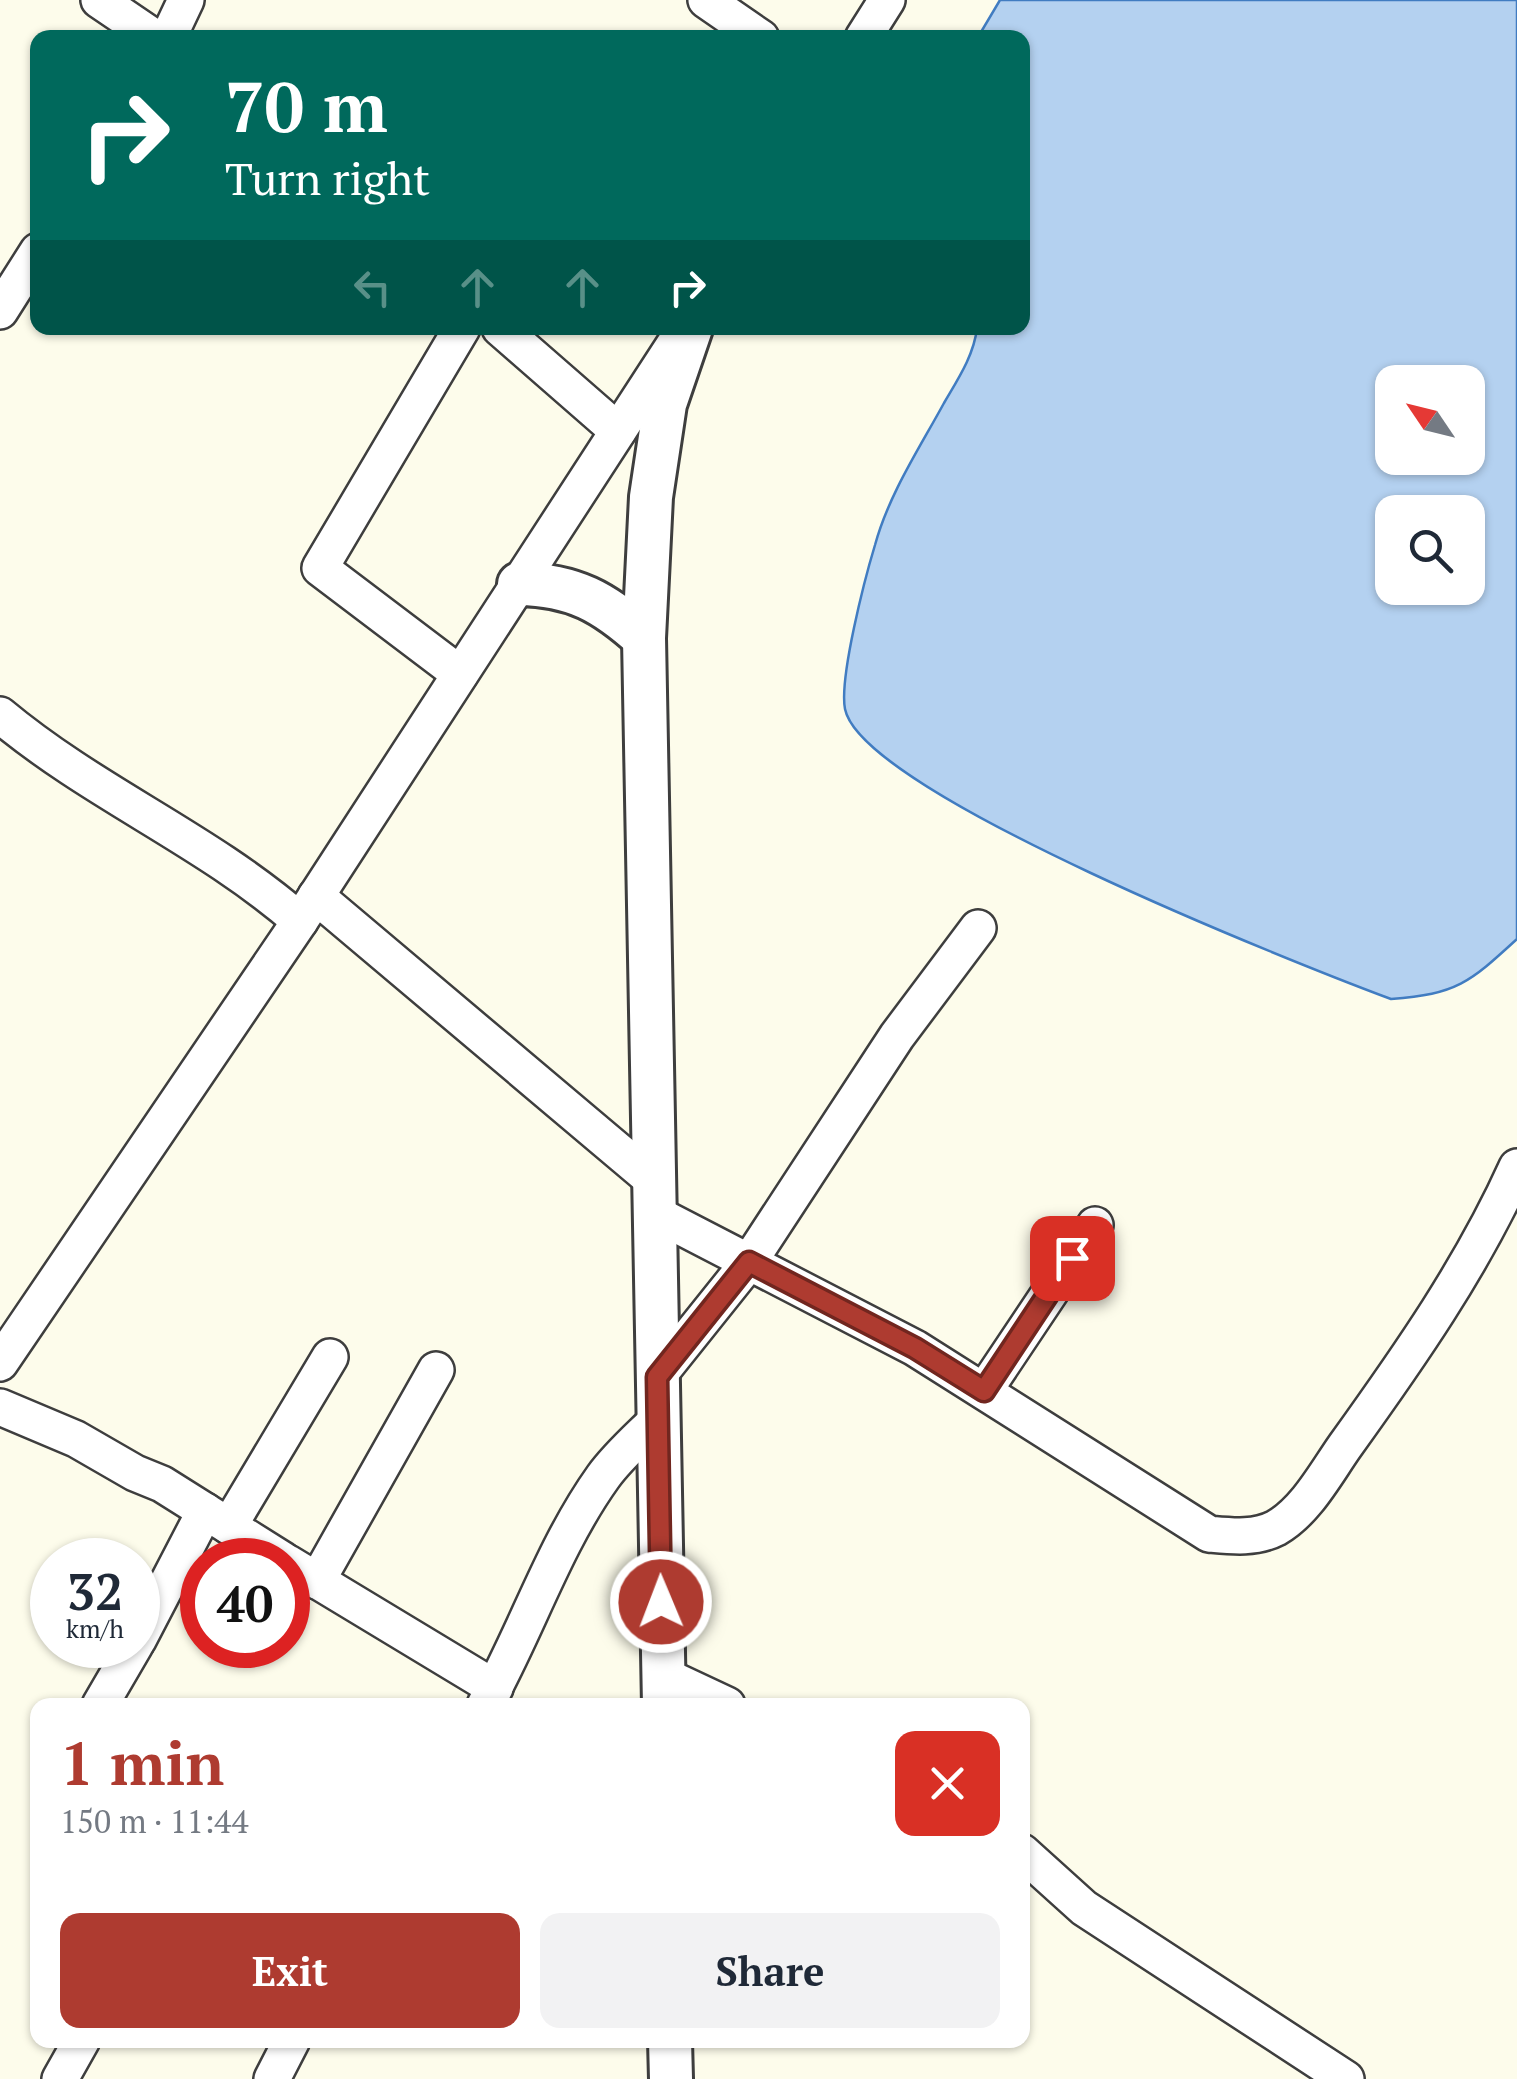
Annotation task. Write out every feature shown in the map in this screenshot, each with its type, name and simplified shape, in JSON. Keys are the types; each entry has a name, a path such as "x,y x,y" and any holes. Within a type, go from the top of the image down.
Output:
{"street":[{"path":"100,0 143,30"},
{"path":"172,30 186,0"},
{"path":"706,0 749,30"},
{"path":"868,30 887,0"},
{"path":"0,310 30,263"},
{"path":"458,335 320,568 460,674"},
{"path":"508,335 618,431"},
{"path":"0,1363 308,908 683,335"},
{"path":"686,335 665,404 654,479 644,638 663,1690 697,1698"},
{"path":"519,584 580,591 609,606 644,638"},
{"path":"0,715 88,782 308,908 656,1198 749,1262 915,1348 1209,1534 1246,1537 1276,1528 1304,1502 1507,1219 1517,1166"},
{"path":"657,1377 749,1262 897,1036 978,928"},
{"path":"984,1391 1095,1226"},
{"path":"160,1606 330,1356"},
{"path":"310,1550 433,1392"},
{"path":"0,1407 76,1438 248,1538"},
{"path":"310,1577 490,1696 558,1550 604,1474 657,1420"},
{"path":"104,1698 121,1668"},
{"path":"1030,1859 1084,1908 1346,2079"},
{"path":"60,2079 77,2048"},
{"path":"272,2079 288,2048"},
{"path":"670,2048 671,2079"}],"water":[{"path":"1000,0 1517,0 1517,939 1461,984 1432,994 1391,999 1090,873 1001,829 925,785 870,744 845,709 849,652 860,603 881,526 896,490 965,367 976,335 1030,335 1030,30 982,30"}],"route":[{"path":"661,1602 657,1377 749,1262 915,1348 984,1391 1072,1258"}]}
